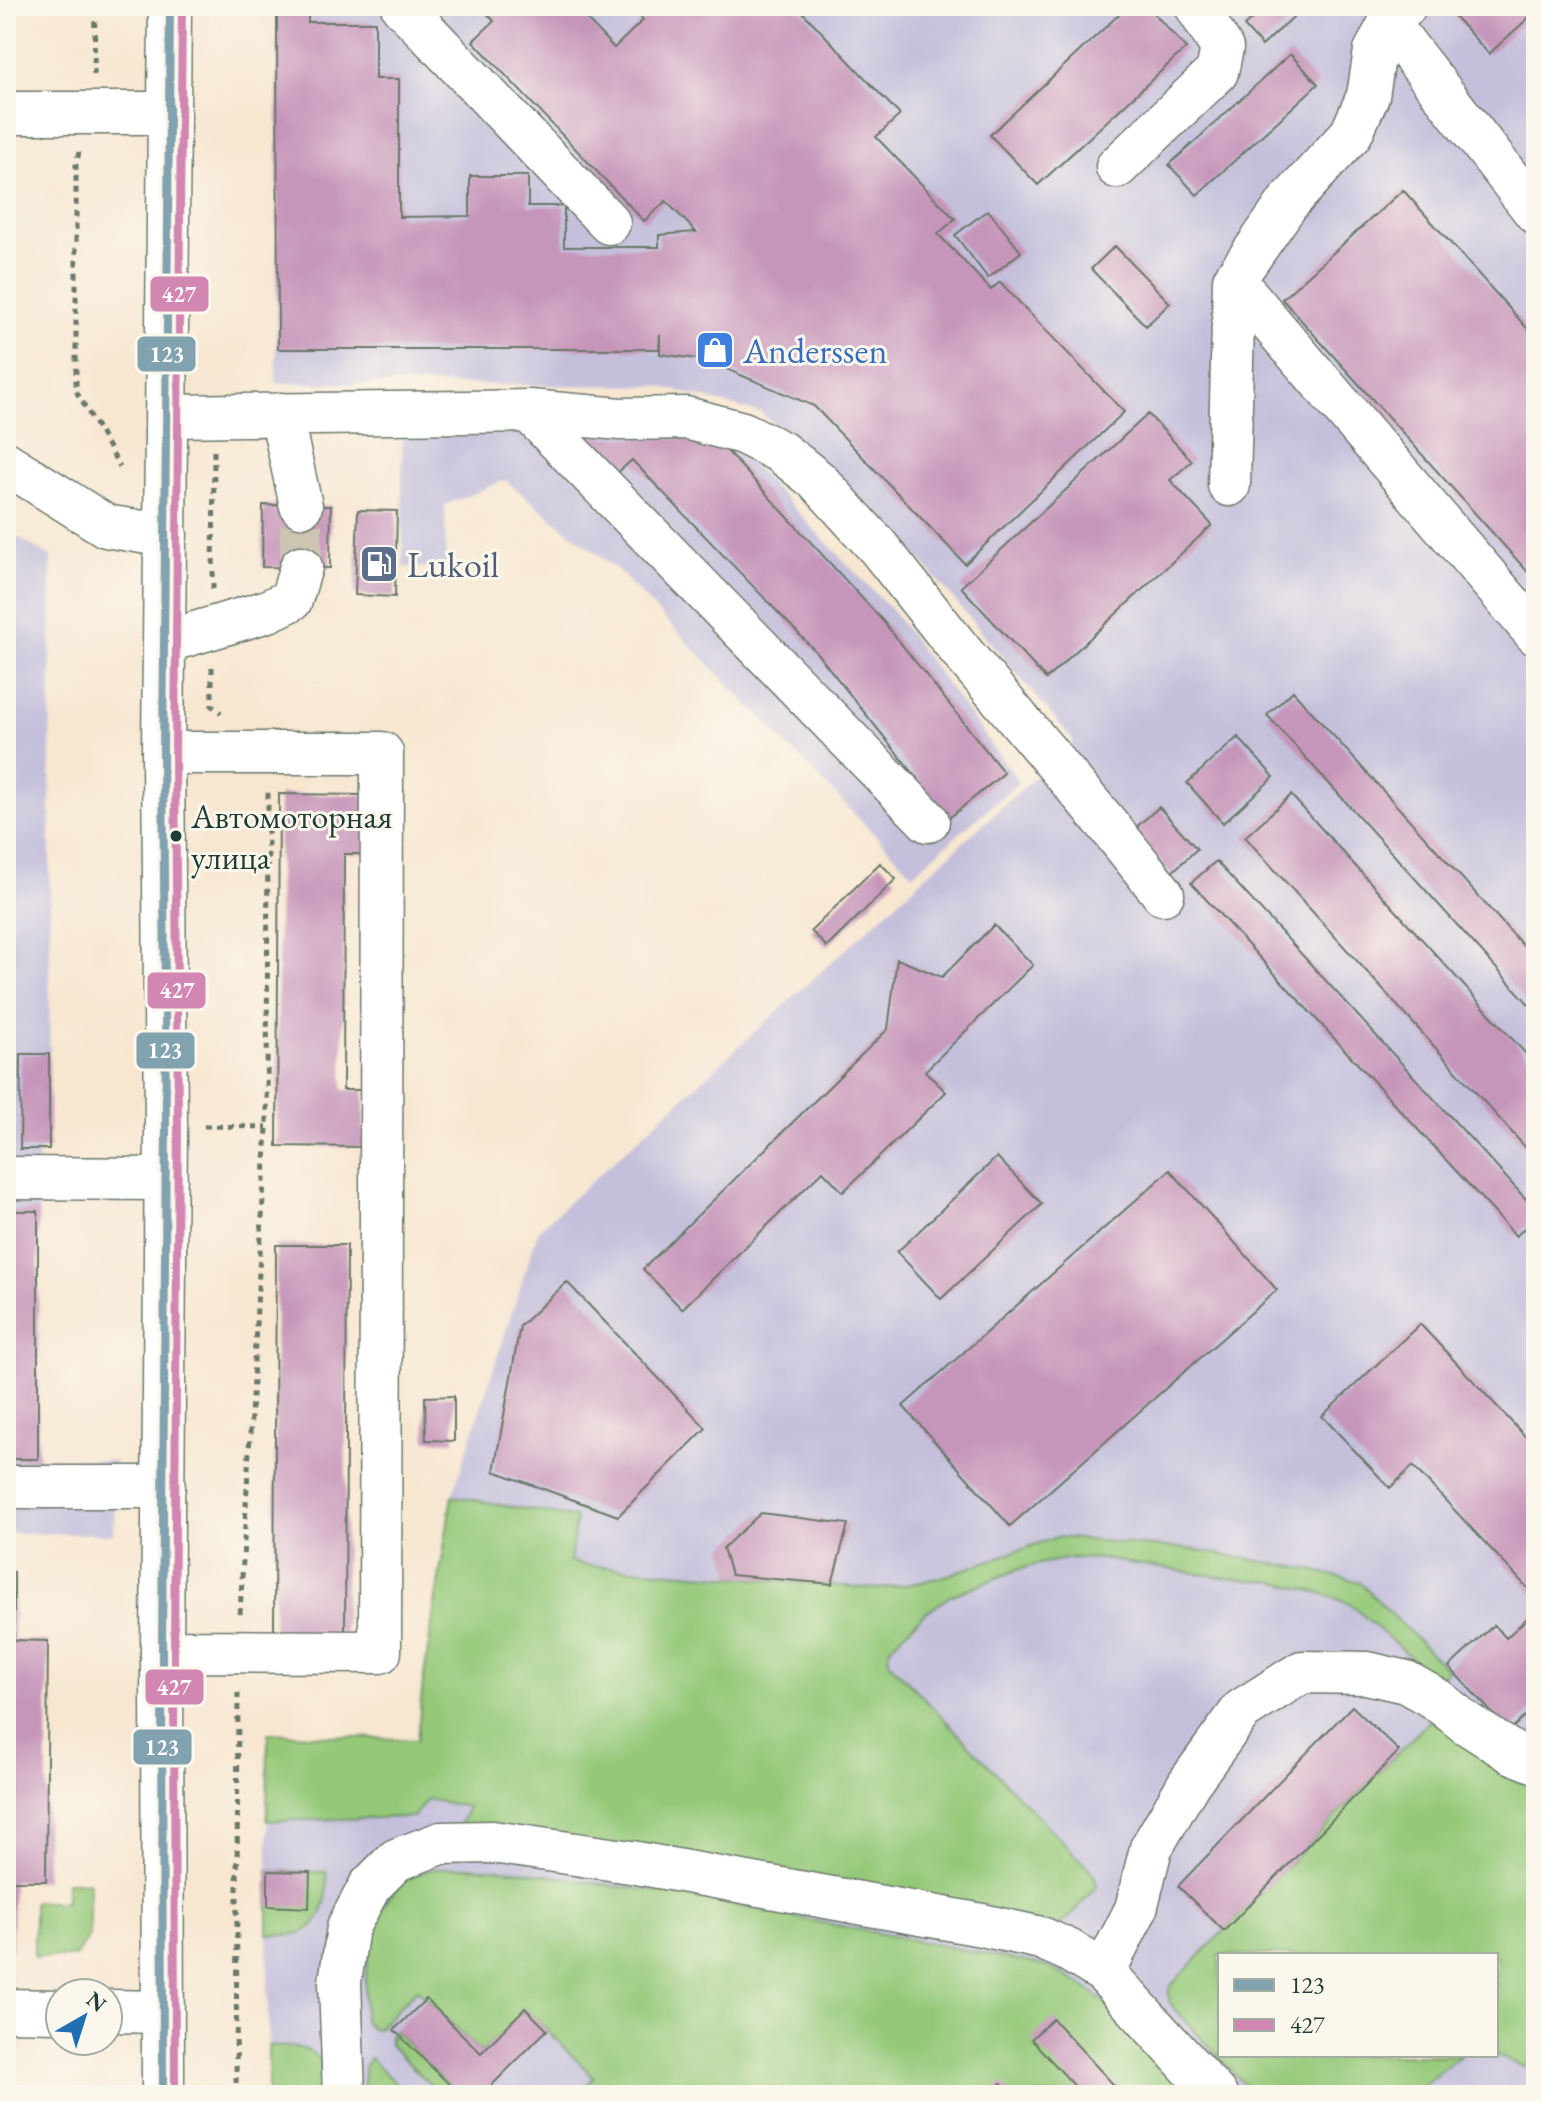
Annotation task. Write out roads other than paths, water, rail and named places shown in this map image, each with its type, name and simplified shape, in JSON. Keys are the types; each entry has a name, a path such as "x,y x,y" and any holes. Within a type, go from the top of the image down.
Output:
{"street":[{"path":"163,2095 162,1651 166,1179 163,753 170,6"},
{"path":"402,6 609,223"},
{"path":"1117,167 1217,72 1222,48 1206,10"},
{"path":"1229,485 1234,280 1287,204 1351,134 1368,96 1375,51 1397,15 1536,213"},
{"path":"6,113 169,113"},
{"path":"1234,280 1536,634"},
{"path":"167,416 529,411 621,419 686,418 743,433 781,452 818,481 878,547 1163,894"},
{"path":"529,411 928,821"},
{"path":"281,414 301,506"},
{"path":"6,463 106,526 166,536"},
{"path":"165,642 268,611 291,600 301,567"},
{"path":"162,1651 380,1652 382,753 163,753"},
{"path":"6,1178 166,1179"},
{"path":"6,1487 164,1487"},
{"path":"1104,1972 1136,1909 1151,1848 1189,1783 1242,1710 1302,1672 1367,1673 1406,1682 1436,1699 1466,1723 1513,1753 1536,1762"},
{"path":"344,2095 340,1982 348,1927 370,1886 396,1860 441,1843 492,1842 631,1862 1041,1938 1104,1972 1216,2095"},
{"path":"6,2010 44,2011"},
{"path":"124,2011 163,2012"}],"tunnel":[{"path":"301,506 301,567"}],"place":[{"name":"Anderssen","path":"715,350"},
{"name":"Lukoil","path":"379,564"},
{"name":"Автомоторная улица","path":"176,836"}]}
